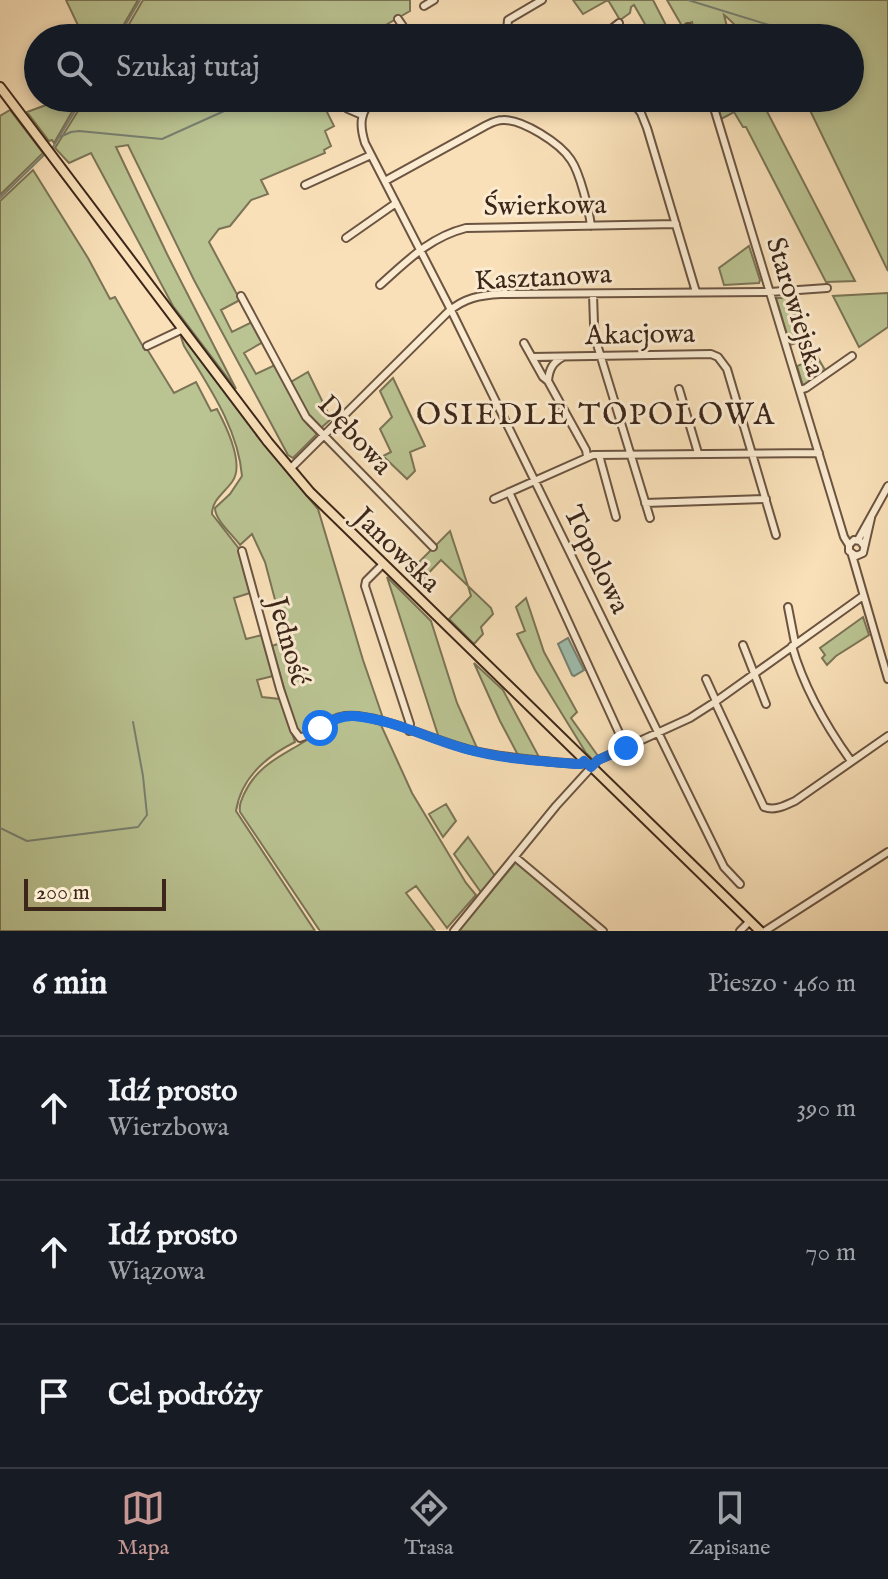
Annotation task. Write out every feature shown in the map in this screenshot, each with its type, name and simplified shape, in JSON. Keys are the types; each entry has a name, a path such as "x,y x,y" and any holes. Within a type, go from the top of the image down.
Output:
{"main road":[{"name":"Janowska","path":"0,87 312,495 763,931"}],"street":[{"path":"424,6 434,0"},
{"path":"508,24 508,20 540,1"},
{"path":"398,19 401,24"},
{"path":"355,112 362,115 364,112"},
{"path":"640,112 696,292"},
{"name":"Starowiejska","path":"715,112 842,528 853,542 864,546"},
{"name":"Topolowa","path":"362,115 363,135 371,155 451,310 724,867 740,884"},
{"path":"385,181 497,120 516,121 556,144 571,160 591,226"},
{"path":"353,139 363,135"},
{"path":"305,185 371,155"},
{"path":"346,238 396,203"},
{"name":"Świerkowa","path":"420,250 438,238 466,228 676,224"},
{"path":"380,285 420,250"},
{"name":"Kasztanowa","path":"290,469 451,310 466,300 485,295 770,292 827,288"},
{"path":"593,294 594,324 601,355 650,518"},
{"name":"Dębowa","path":"241,296 306,417 433,547"},
{"path":"147,346 183,329"},
{"path":"524,343 548,381 587,456"},
{"name":"Akacjowa","path":"532,357 711,354 718,357 727,369 776,535"},
{"name":"Akacjowa","path":"548,381 551,367 567,356"},
{"path":"800,390 852,356"},
{"path":"679,389 698,453"},
{"path":"494,499 587,456 819,453"},
{"path":"599,455 616,517"},
{"path":"856,555 864,551 871,518 888,486"},
{"path":"509,492 626,748"},
{"path":"645,503 766,499"},
{"path":"856,555 849,551 871,518"},
{"name":"Jedność","path":"242,551 294,730 302,738 333,720 347,716 381,721 409,731"},
{"path":"856,555 859,581 888,679"},
{"path":"382,565 365,586 410,724 409,731 470,750 576,764 598,760 690,718 863,596"},
{"path":"788,607 802,675 824,720 851,761"},
{"path":"743,645 766,704"},
{"path":"706,679 764,807 775,809 795,801 888,736"},
{"path":"454,931 588,764"},
{"path":"763,931 888,852"},
{"path":"515,857 603,931"},
{"path":"740,931 750,921"}],"green space":[{"path":"66,0 138,0 124,24 77,24"},
{"path":"143,0 410,0 410,11 387,24 129,24"},
{"path":"573,0 608,0 583,14"},
{"path":"608,0 653,0 665,24 645,24 634,5 630,13 620,20"},
{"path":"667,0 888,0 888,271 811,112 864,112 864,24 733,24 724,15 726,24 681,24"},
{"path":"10,110 43,153 0,195 0,116"},
{"path":"27,112 72,112 54,143 49,141"},
{"path":"77,112 327,112 334,126 325,131 331,146 324,150 325,153 261,180 268,194 251,200 230,226 219,229 209,242 240,300 221,310 232,332 252,322 263,342 244,353 256,374 275,365 307,424 317,434 293,458 288,455 194,280 128,145 116,147 236,389 173,306 91,153 69,163 55,148"},
{"path":"719,112 734,112 721,119"},
{"path":"734,112 767,112 855,281 826,282 746,127"},
{"path":"33,170 110,299 115,297 174,393 196,382 211,411 217,409 229,435 235,456 235,475 216,501 212,514 240,550 250,593 234,598 246,639 262,635 273,676 257,680 262,697 280,699 295,742 265,761 249,778 236,811 315,931 0,931 0,201"},
{"path":"749,246 759,283 724,285 719,268"},
{"path":"888,293 888,327 859,347 833,296"},
{"path":"776,298 787,298 808,339 790,345"},
{"path":"183,335 318,509 383,718 342,714 307,734 302,734 295,727 272,646 286,641 265,562 252,534 240,545 216,513 215,508 230,494 242,476 235,441 221,408 184,346"},
{"path":"818,358 825,370 803,386 797,366"},
{"path":"308,372 331,419 321,428 307,414 291,382"},
{"path":"393,378 425,446 410,452 415,471 407,479 383,456 391,452 380,429 392,417 380,391"},
{"path":"450,531 468,586 441,560 419,583 414,567"},
{"path":"387,577 431,621 457,703 477,748 439,738"},
{"path":"468,586 491,608 493,614 481,627 483,634 474,644 449,619 471,596"},
{"path":"526,598 544,652 577,712 571,718 598,756 593,760 535,670 517,634 525,631 516,607"},
{"path":"863,617 869,635 827,665 820,648"},
{"path":"474,663 503,690 539,757 518,755"},
{"path":"352,717 381,725 412,793 476,895 447,928 416,886 406,893 435,931 320,931 240,812 249,784 263,768 328,726"},
{"path":"446,804 456,821 443,837 429,814"},
{"path":"468,837 495,876 483,891 454,854"},
{"path":"516,862 595,929 597,931 458,931"}],"shaded area":[{"path":"568,638 584,670 574,676 558,644"}],"waterway":[{"path":"126,24 140,0"},
{"path":"688,0 766,24"},
{"path":"53,147 74,112"},
{"path":"60,137 79,131 162,139 222,112"},
{"path":"0,198 44,155"},
{"path":"0,828 27,841 138,827 147,815 133,722"}],"district":[{"name":"OSIEDLE TOPOLOWA","path":"596,414"}],"route":[{"path":"320,728 341,717 356,716 388,723 470,750 532,760 576,764 584,761 591,767 598,760 626,748"}]}
